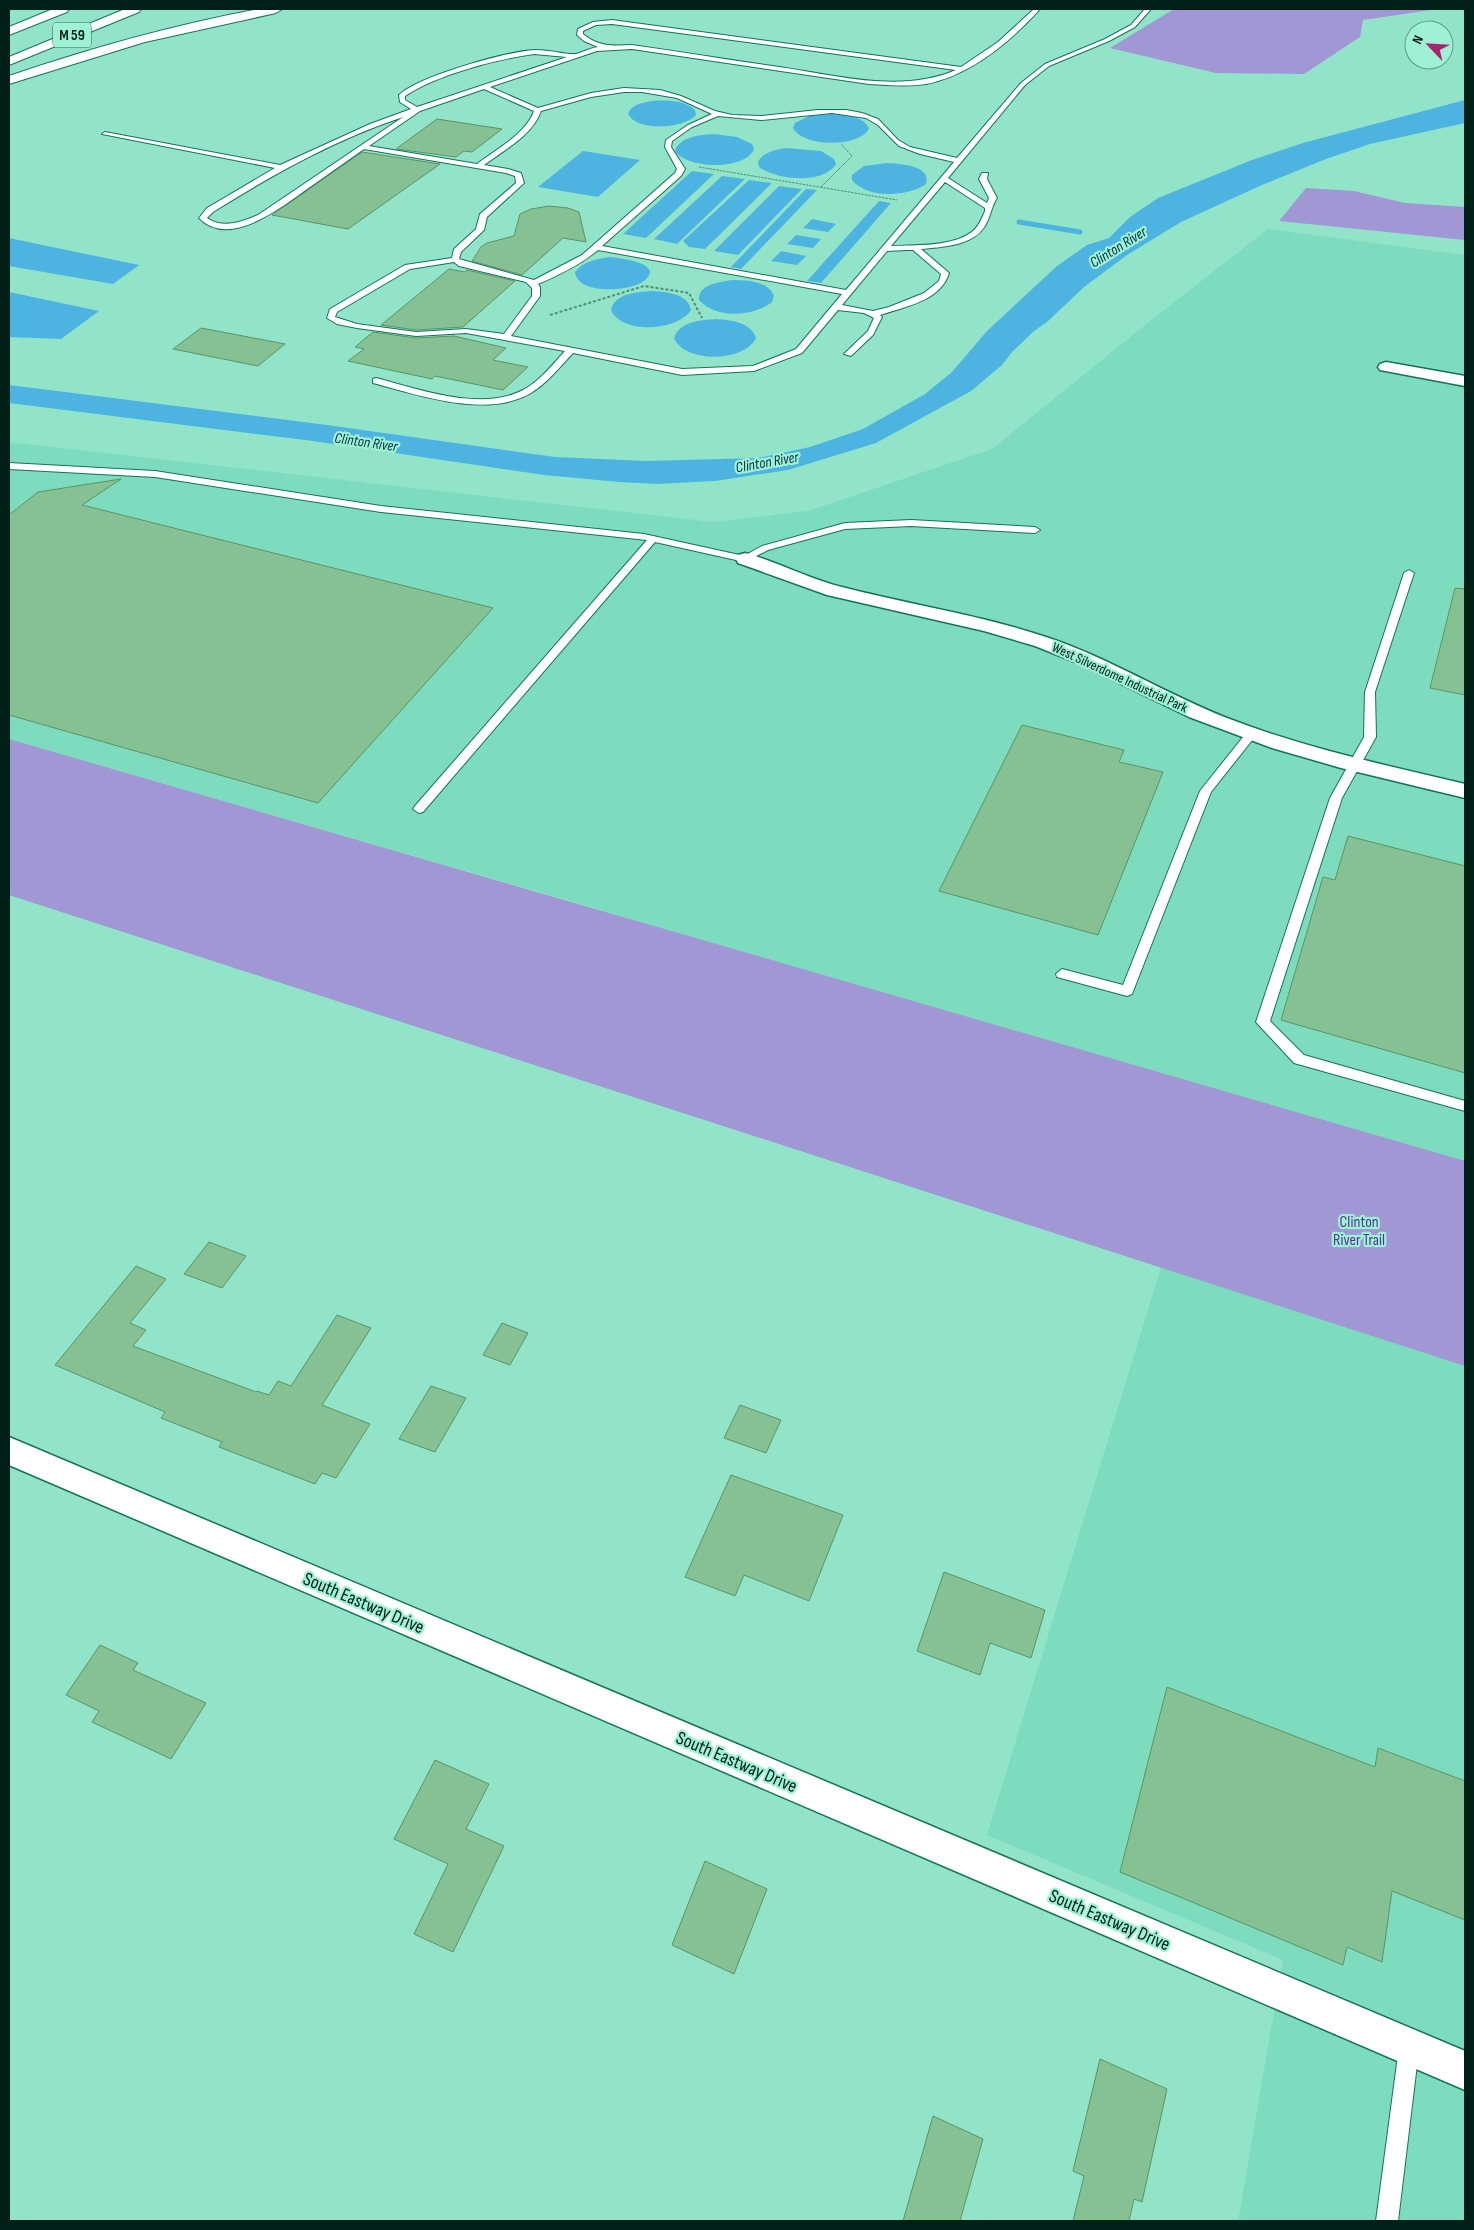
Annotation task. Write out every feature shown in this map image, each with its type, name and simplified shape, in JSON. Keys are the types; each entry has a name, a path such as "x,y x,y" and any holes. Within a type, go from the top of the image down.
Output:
{"highway":[{"name":"M 59","path":"9,31 63,9"},
{"name":"M 59","path":"9,62 135,9"},
{"path":"9,80 123,44 276,9"}],"street":[{"path":"1386,367 1465,381"},
{"name":"West Silverdome Industrial Park","path":"744,559 834,590 976,623 1041,642 1091,661 1181,705 1251,734 1315,755 1465,791"},
{"name":"South Eastway Drive","path":"9,1451 1465,2071"}],"lane":[{"path":"417,110 261,217 247,223 232,226 218,226 207,222 203,218 210,210 281,168 372,125 575,56 606,48 632,47 869,82 901,84 928,82 962,69 1000,43 1037,9"},
{"path":"506,337 516,326 536,296 536,287 529,280 462,264 455,260 408,267 333,311 331,318 357,326 416,334 466,331 506,337 682,372 754,368 798,351 1029,79 1047,65 1107,40 1133,26 1148,9"},
{"path":"606,48 586,40 580,35 580,30 588,25 599,22 612,22 962,69"},
{"path":"757,50 773,43"},
{"path":"417,110 402,101 402,95 414,87 503,56 542,51 575,56"},
{"path":"745,64 750,56"},
{"path":"484,87 538,110 606,90 632,90 658,92 680,98 718,114 767,118 837,110 861,114 876,120 886,128 894,140 903,146 960,161"},
{"path":"478,166 526,128 538,115 538,110"},
{"path":"532,284 563,270 585,257 678,174 681,169 676,164 668,147 669,140 690,126 718,114"},
{"path":"105,134 281,168"},
{"path":"363,147 478,166 518,175 520,183 483,216 480,230 457,251 455,260"},
{"path":"885,249 950,243 967,238 978,231 989,211 988,207 993,198 983,179 985,175"},
{"path":"944,178 988,207"},
{"path":"873,314 924,297 938,288 945,280 944,273 914,246"},
{"path":"596,247 847,293"},
{"path":"836,307 866,311 878,317 877,324 870,334 848,354"},
{"path":"376,381 420,392 465,400 507,400 526,392 571,350"},
{"path":"9,466 155,474 381,509 653,539 744,559 765,548 845,526 911,523 1035,530"},
{"path":"419,809 653,539"},
{"path":"1409,573 1370,692 1370,737 1353,764 1336,798 1263,1022 1299,1059 1465,1106"},
{"path":"1062,974 1127,991 1206,791 1251,734"},
{"path":"1386,2221 1409,2047"}],"path":[{"path":"820,187 852,156 841,144"},
{"path":"676,164 923,204"},
{"path":"516,326 644,286 689,294 702,318"}],"shaded area":[{"path":"1268,229 1465,255 1465,1173 588,906 9,739 9,442 713,522 808,511 992,449 1150,321"},
{"path":"1161,1267 1465,1366 1465,2221 1238,2221 1283,1960 987,1835"}],"green space":[{"path":"1174,9 1438,9 1363,20 1360,37 1304,74 1216,73 1110,48"},
{"path":"1306,188 1354,191 1405,203 1465,207 1465,240 1279,221"},
{"name":"Clinton River Trail","path":"9,739 1465,1161 1465,1366 9,895"}],"water":[{"name":"Clinton River","path":"1465,100 1465,123 1370,144 1326,159 1262,185 1181,222 1127,255 1084,287 1047,322 1034,331 1012,352 1002,365 971,391 876,443 788,470 715,481 657,484 619,482 544,475 313,441 9,403 9,385 327,425 555,457 647,461 758,458 810,447 863,429 925,394 952,372 987,331 1057,266 1087,245 1109,238 1130,217 1158,198 1252,160 1303,143"},
{"path":"652,101 681,102 695,110 696,115 690,120 672,126 650,126 633,120 628,114 635,106"},
{"path":"832,114 859,119 869,129 854,140 831,143 808,139 793,128 795,123 809,116"},
{"path":"714,134 737,137 752,144 754,149 749,156 740,161 716,165 691,161 681,157 675,151 681,142 686,139"},
{"path":"786,148 821,151 834,159 836,164 830,171 810,178 776,175 759,167 758,162 763,156"},
{"path":"583,151 640,160 598,197 538,187"},
{"path":"887,163 906,165 919,169 927,178 926,184 909,192 888,194 867,190 852,180 852,175 864,166"},
{"path":"692,171 714,174 646,238 623,234"},
{"path":"722,176 745,179 677,244 654,239"},
{"path":"749,180 772,183 705,249 689,247 683,241"},
{"path":"779,186 802,189 738,255 714,251"},
{"path":"806,189 817,190 741,269 731,267"},
{"path":"879,201 891,203 821,283 807,281"},
{"path":"812,219 836,224 828,232 803,228"},
{"path":"796,235 821,239 813,248 787,244"},
{"path":"9,238 139,265 113,284 9,266"},
{"path":"781,251 806,256 797,265 771,261"},
{"path":"610,257 639,263 649,270 649,275 637,285 617,289 594,288 585,285 578,279 575,272 582,265"},
{"path":"732,280 762,284 774,296 772,302 755,311 735,314 715,310 699,300 702,290 706,287"},
{"path":"652,291 676,294 686,300 691,310 684,317 663,326 638,327 626,324 617,318 611,310 617,300 627,294"},
{"path":"9,292 99,311 61,339 9,337"},
{"path":"716,319 734,321 745,325 750,328 756,338 740,352 714,357 701,356 689,352 680,346 674,338 681,328 692,322"}],"building":[{"path":"437,119 502,129 472,152 464,151 456,157 396,149"},
{"path":"362,152 440,164 348,229 272,215"},
{"path":"549,206 568,208 579,212 586,242 563,238 522,275 472,261 481,247 487,243 514,236 520,214 531,209"},
{"path":"449,269 465,272 467,270 515,281 463,327 416,330 381,325"},
{"path":"201,328 285,344 258,366 173,349"},
{"path":"373,332 416,338 454,336 506,348 493,360 528,367 503,390 435,376 432,379 348,361 364,349 355,347"},
{"path":"121,479 82,505 493,608 318,803 9,715 9,515 38,492"},
{"path":"1455,588 1465,589 1465,695 1430,688"},
{"path":"1022,725 1124,750 1119,762 1163,772 1098,935 939,891"},
{"path":"1348,836 1465,866 1465,1073 1281,1020 1323,877 1335,880"},
{"path":"209,1242 246,1256 222,1288 184,1274"},
{"path":"136,1266 166,1279 130,1323 146,1330 133,1346 256,1392 269,1395 278,1381 291,1386 337,1315 371,1328 322,1405 370,1424 336,1478 322,1473 315,1484 219,1447 222,1442 161,1418 165,1412 55,1365"},
{"path":"502,1323 528,1333 510,1365 483,1355"},
{"path":"431,1386 466,1398 435,1452 399,1439"},
{"path":"740,1405 781,1420 766,1453 724,1438"},
{"path":"731,1475 843,1515 809,1601 744,1575 735,1596 685,1577"},
{"path":"944,1572 1045,1610 1031,1658 990,1643 980,1675 917,1651"},
{"path":"100,1645 138,1663 133,1670 206,1703 171,1759 92,1722 99,1711 66,1695"},
{"path":"1167,1687 1375,1767 1378,1748 1465,1781 1465,1920 1392,1891 1382,1962 1347,1947 1343,1965 1120,1872"},
{"path":"435,1760 489,1784 466,1829 504,1846 453,1952 414,1934 448,1864 394,1839"},
{"path":"705,1861 767,1889 734,1974 672,1945"},
{"path":"1100,2059 1167,2089 1142,2202 1134,2199 1129,2221 1073,2221 1084,2176 1073,2171"},
{"path":"933,2116 983,2139 960,2221 903,2221"}],"waterway":[{"path":"1019,222 1080,232"}]}
